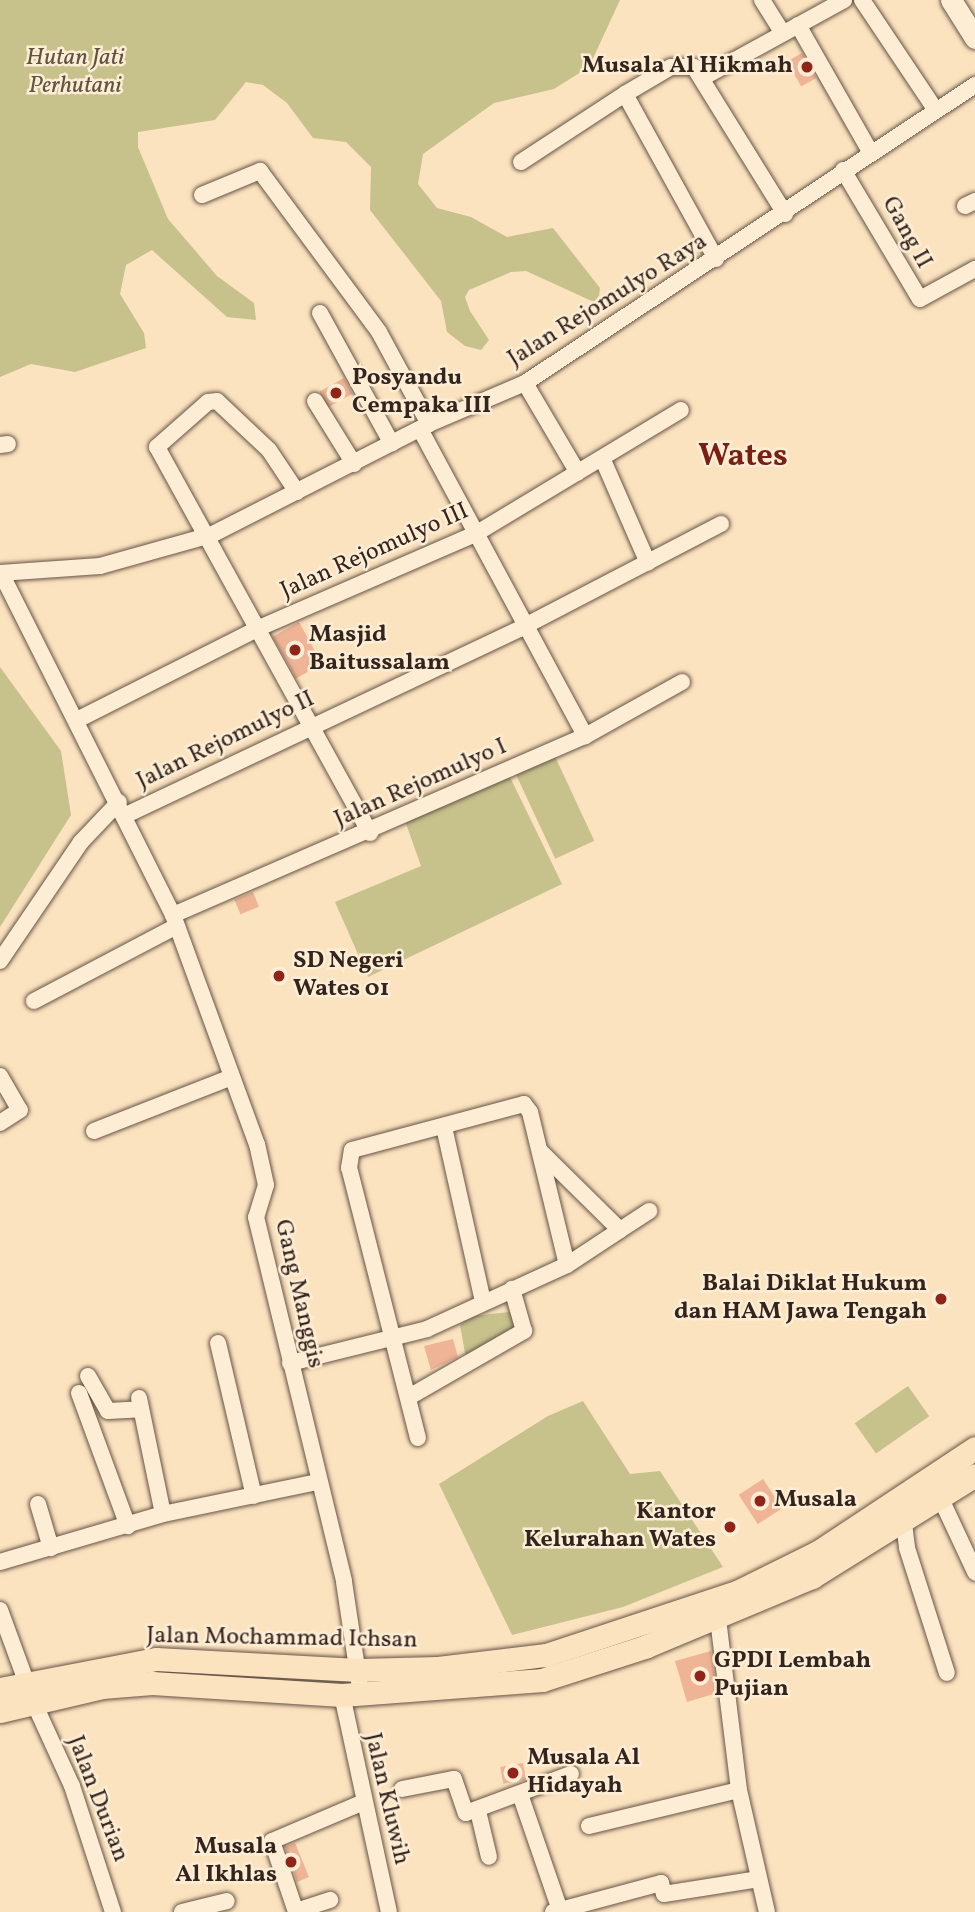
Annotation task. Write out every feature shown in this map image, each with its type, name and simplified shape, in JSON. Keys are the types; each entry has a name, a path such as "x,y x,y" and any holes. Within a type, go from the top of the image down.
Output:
{"main road":[{"name":"Jalan Mochammad Ichsan","path":"0,1689 30,1693 152,1684 351,1695 542,1680 643,1636 818,1552 975,1448"},
{"name":"Jalan Mochammad Ichsan","path":"0,1712 30,1693 156,1659 349,1670 438,1668 547,1655 718,1619 812,1577 904,1524 975,1475"},
{"path":"349,1670 351,1695"}],"street":[{"path":"762,0 791,29 830,78 844,114 870,150"},
{"path":"704,78 844,0"},
{"path":"862,0 936,109"},
{"path":"951,0 975,38"},
{"path":"521,162 625,94 684,64 704,78 785,214"},
{"name":"Jalan Rejomulyo Raya","path":"1,573 100,566 211,535 424,427 525,383 785,214 870,150 975,85"},
{"path":"625,94 716,259"},
{"name":"Gang II","path":"843,170 920,299 975,269"},
{"path":"202,195 260,171 379,332 477,533 585,736"},
{"path":"320,313 392,444"},
{"path":"525,383 578,473"},
{"path":"316,401 354,464"},
{"path":"297,492 268,450 226,407 208,402 158,447 211,535 370,833"},
{"name":"Jalan Rejomulyo III","path":"79,719 259,628 477,533 603,460 681,410"},
{"path":"603,460 648,563"},
{"name":"Jalan Rejomulyo II","path":"0,961 80,842 123,808 525,626 721,524"},
{"name":"Gang Manggis","path":"1,573 79,719 175,921 266,1174 256,1217 317,1482 344,1582 349,1670"},
{"name":"Jalan Rejomulyo I","path":"34,1001 175,921 585,736 682,682"},
{"path":"0,1076 20,1110 0,1123"},
{"path":"94,1131 232,1077"},
{"path":"418,1438 348,1156 360,1144 444,1127 524,1104 541,1152 567,1265"},
{"path":"444,1127 483,1302"},
{"path":"541,1152 620,1230"},
{"path":"290,1363 393,1339 483,1302 567,1265 649,1211"},
{"path":"409,1397 524,1331 512,1289"},
{"path":"218,1343 254,1496"},
{"path":"88,1376 108,1410 140,1403 163,1514"},
{"path":"79,1393 128,1527"},
{"path":"0,1562 128,1527 163,1514 317,1482"},
{"path":"941,1499 975,1572"},
{"path":"38,1504 51,1548"},
{"path":"904,1524 906,1548 947,1673"},
{"name":"Jalan Durian","path":"0,1610 30,1693 72,1786 113,1912"},
{"path":"718,1619 739,1790 767,1912"},
{"name":"Jalan Kluwih","path":"351,1695 364,1802 389,1912"},
{"path":"402,1789 454,1779 464,1812 478,1811 531,1793 529,1787 571,1774"},
{"path":"589,1826 739,1790"},
{"path":"521,1797 566,1910 661,1883 664,1894 759,1879"},
{"path":"330,1900 296,1911 272,1841 364,1802"},
{"path":"478,1811 489,1857"},
{"path":"182,1912 227,1902"}],"green space":[{"name":"Hutan Jati Perhutani","path":"0,0 620,0 589,67 554,89 494,103 423,154 418,184 437,208 471,217 507,237 553,228 600,288 599,296 594,302 526,271 511,272 469,290 465,297 470,311 489,340 481,350 465,346 447,332 441,301 370,210 371,167 346,142 313,138 287,103 263,85 246,82 215,120 138,132 138,147 168,219 217,276 254,303 256,320 227,317 152,250 126,265 120,294 144,333 146,348 75,372 31,364 0,377"},
{"path":"0,667 61,751 71,815 0,927"},
{"path":"552,750 594,841 555,859 513,768"},
{"path":"506,769 562,884 368,977 335,902 421,866 404,818"},
{"path":"510,1312 516,1331 466,1359 460,1325 472,1316"},
{"path":"908,1386 929,1416 876,1454 855,1423"},
{"path":"583,1401 630,1474 660,1471 723,1567 623,1607 512,1635 439,1484 548,1416"}],"building":[{"path":"802,53 816,78 801,87 787,61"},
{"name":"Posyandu Cempaka III","path":"344,378 353,394 328,407 320,392"},
{"name":"Masjid Baitussalam","path":"299,622 322,664 296,679 273,637"},
{"path":"253,892 259,907 240,914 234,899"},
{"path":"453,1339 458,1357 431,1370 424,1346"},
{"name":"Musala","path":"763,1479 782,1508 758,1524 739,1495"},
{"name":"GPDI Lembah Pujian","path":"711,1651 717,1693 687,1702 675,1661"},
{"name":"Musala Al Hidayah","path":"523,1763 526,1780 503,1784 500,1767"},
{"path":"295,1843 309,1877 297,1882 285,1847"}],"place":[{"name":"Musala Al Hikmah","path":"807,67"},
{"name":"Posyandu Cempaka III","path":"336,393"},
{"name":"Masjid Baitussalam","path":"295,650"},
{"name":"SD Negeri Wates 01","path":"279,976"},
{"name":"Balai Diklat Hukum dan HAM Jawa Tengah","path":"941,1299"},
{"name":"Musala","path":"760,1501"},
{"name":"Kantor Kelurahan Wates","path":"730,1527"},
{"name":"GPDI Lembah Pujian","path":"700,1676"},
{"name":"Musala Al Hidayah","path":"513,1773"},
{"name":"Musala Al Ikhlas","path":"291,1862"}],"district":[{"name":"Wates","path":"743,457"}]}
